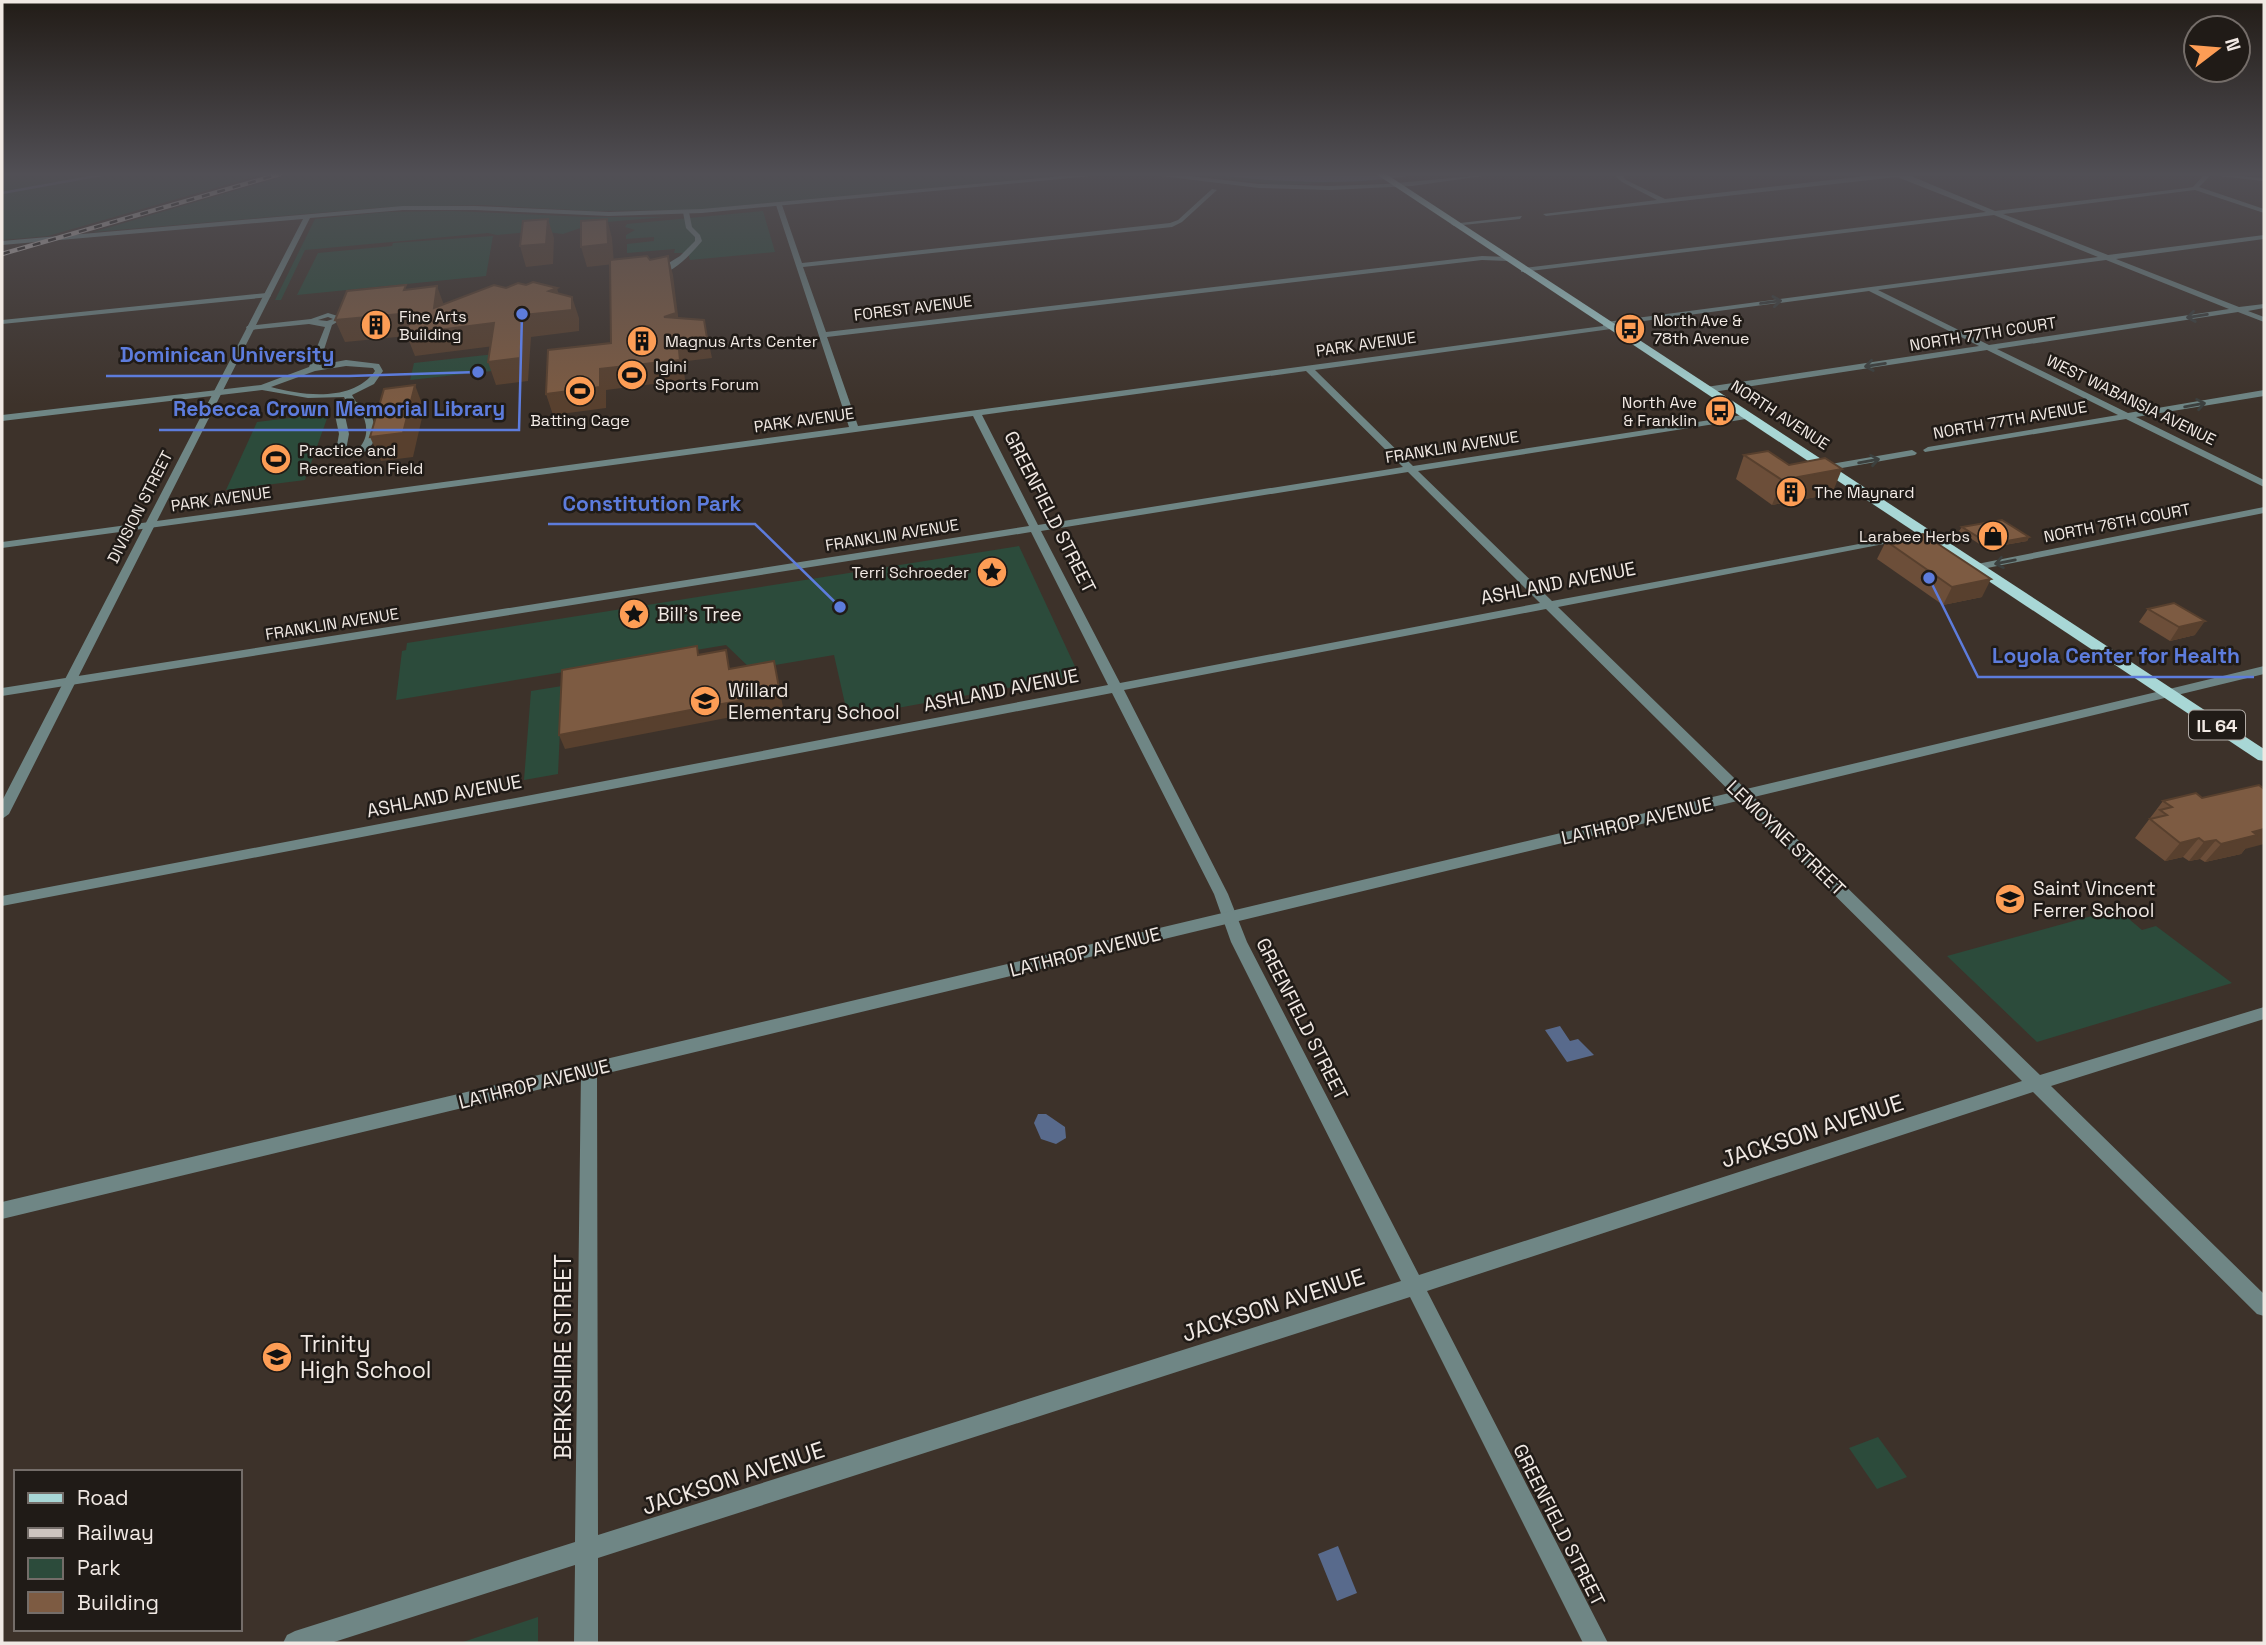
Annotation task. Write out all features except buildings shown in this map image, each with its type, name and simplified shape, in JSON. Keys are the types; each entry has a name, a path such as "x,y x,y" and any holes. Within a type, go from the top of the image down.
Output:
{"main road":[{"name":"NORTH AVENUE","path":"1494,251 2264,756"}],"street":[{"name":"DIVISION STREET","path":"2,814 290,251"},
{"path":"657,274 690,251"},
{"path":"794,251 854,429"},
{"path":"799,265 932,251"},
{"path":"1524,270 1683,251"},
{"path":"2089,251 2264,320"},
{"name":"PARK AVENUE","path":"2,545 2161,251"},
{"name":"FOREST AVENUE","path":"823,335 1482,258 1508,260"},
{"name":"WEST WABANSIA AVENUE","path":"1870,289 2264,484"},
{"path":"2,322 267,295"},
{"name":"NORTH 77TH COURT","path":"1706,390 2264,306"},
{"path":"250,328 312,321 328,315 340,317 327,324 315,324 312,321"},
{"path":"313,369 329,327 327,324"},
{"path":"2,418 262,387 313,369 346,363 376,366 379,371 376,379 347,393 304,396 262,387"},
{"name":"LEMOYNE STREET","path":"1308,368 2264,1307"},
{"path":"347,393 352,404"},
{"name":"NORTH 77TH AVENUE","path":"1928,450 2264,393"},
{"path":"352,404 363,407 372,419 371,438 360,451 346,455 341,451 344,434 340,415 352,404"},
{"name":"GREENFIELD STREET","path":"976,413 1221,894 1244,951 1596,1643"},
{"name":"FRANKLIN AVENUE","path":"2,692 1746,416"},
{"name":"NORTH 77TH AVENUE","path":"1825,468 1912,453"},
{"name":"NORTH 76TH COURT","path":"1977,567 2264,510"},
{"name":"ASHLAND AVENUE","path":"2,901 1925,533"},
{"name":"LATHROP AVENUE","path":"2,1212 2264,670"},
{"name":"JACKSON AVENUE","path":"295,1643 1415,1286 2038,1083 2264,1013"},
{"name":"BERKSHIRE STREET","path":"586,1643 589,1071"}],"green space":[{"path":"299,251 305,251 281,300 275,300"},
{"path":"490,251 486,276 297,295 318,253"},
{"path":"675,251 775,252 690,260 688,253 674,253"},
{"path":"495,354 492,371 410,380 414,363"},
{"name":"Practice and Recreation Field","path":"329,413 305,480 226,490 257,422"},
{"path":"1019,546 1079,675 848,717 834,655 751,669 726,645 396,700 402,651 406,650 407,643"},
{"path":"562,686 558,774 524,780 531,691"},
{"path":"2117,909 2142,930 2156,926 2232,983 2037,1042 1947,956"},
{"path":"1878,1437 1907,1477 1877,1489 1849,1448"},
{"path":"538,1617 538,1643 460,1643"}],"water":[{"path":"1560,1026 1570,1041 1578,1039 1594,1055 1567,1062 1545,1030"},
{"path":"1038,1114 1046,1114 1065,1127 1066,1138 1056,1144 1041,1139 1034,1123"},
{"path":"1338,1546 1357,1593 1337,1601 1318,1554"}],"railway":[{"path":"2,254 13,251"}],"place":[{"name":"Rebecca Crown Memorial Library","path":"522,314"},
{"name":"Fine Arts Building","path":"376,325"},
{"name":"North Ave & 78th Avenue","path":"1630,329"},
{"name":"Magnus Arts Center","path":"642,341"},
{"name":"Dominican University","path":"478,372"},
{"name":"Igini Sports Forum","path":"632,375"},
{"name":"Batting Cage","path":"580,391"},
{"name":"North Ave & Franklin","path":"1720,411"},
{"name":"Practice and Recreation Field","path":"276,459"},
{"name":"The Maynard","path":"1791,492"},
{"name":"Larabee Herbs","path":"1993,536"},
{"name":"Terri Schroeder","path":"992,572"},
{"name":"Loyola Center for Health","path":"1929,578"},
{"name":"Constitution Park","path":"840,607"},
{"name":"Bill’s Tree","path":"634,614"},
{"name":"Willard Elementary School","path":"705,701"},
{"name":"Saint Vincent Ferrer School","path":"2010,899"},
{"name":"Trinity High School","path":"277,1357"}]}
